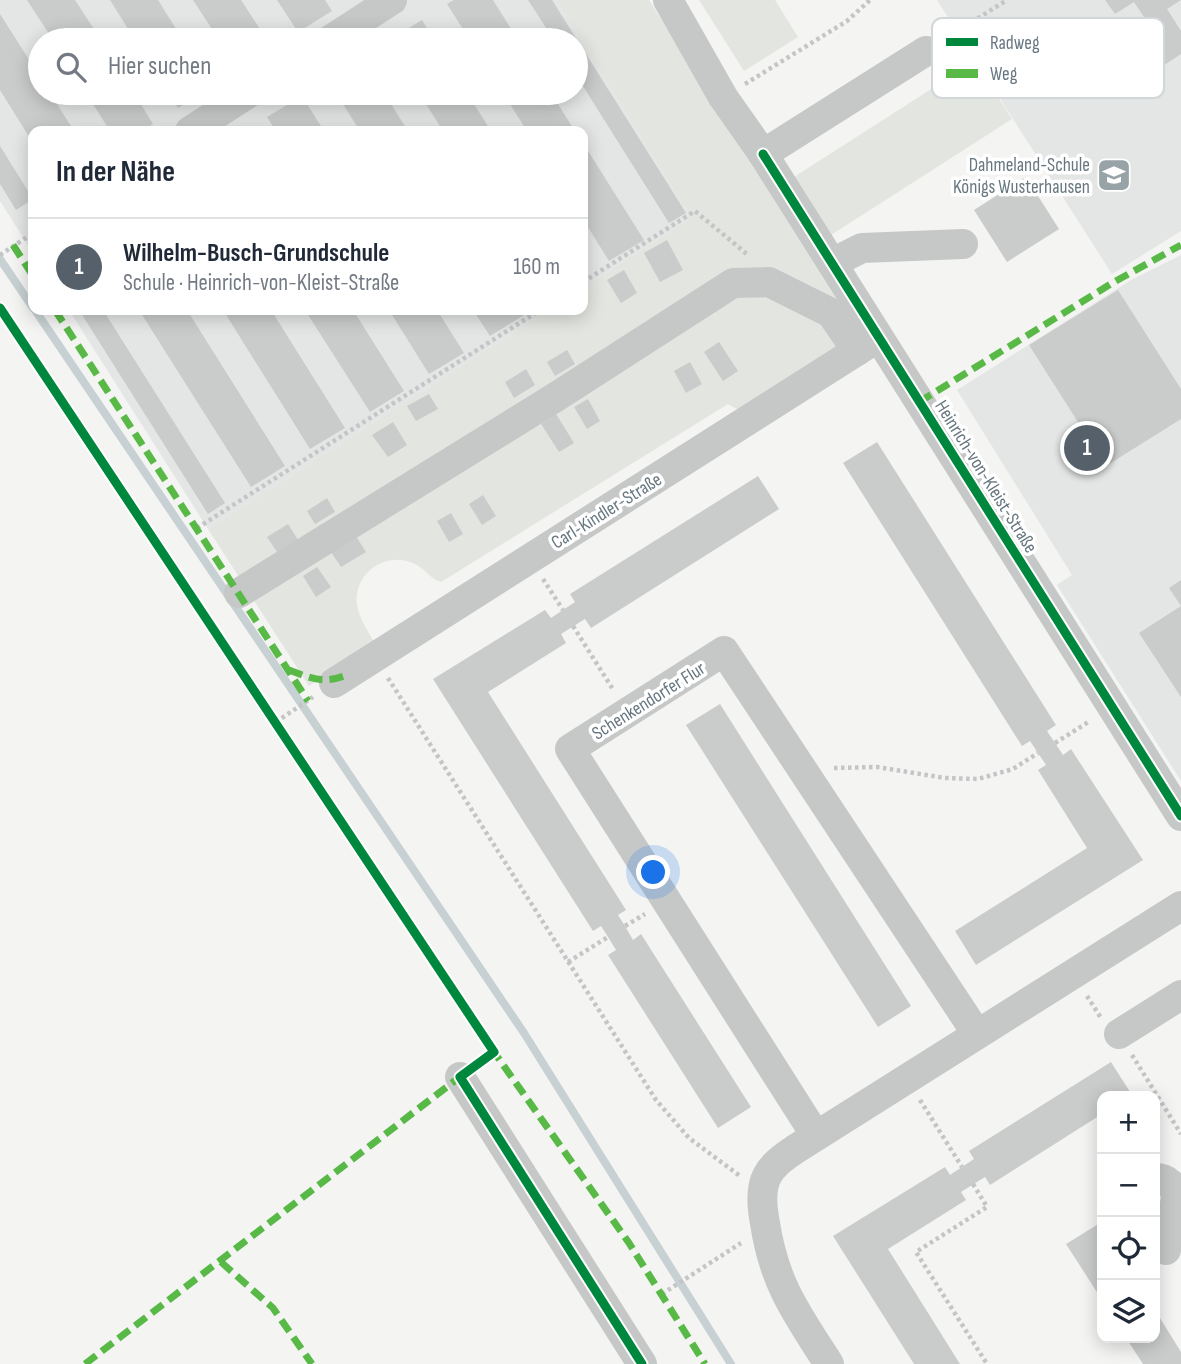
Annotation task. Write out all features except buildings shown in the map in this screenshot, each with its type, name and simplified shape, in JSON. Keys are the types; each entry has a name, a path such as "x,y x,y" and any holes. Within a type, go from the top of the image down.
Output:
{"street":[{"path":"349,28 392,0"},
{"name":"Heinrich-von-Kleist-Straße","path":"667,0 723,97 763,153 832,263 867,344 1112,707 1181,816"},
{"path":"763,153 926,51"},
{"path":"198,126 230,105"},
{"path":"832,263 862,248 963,244"},
{"path":"239,593 559,395 733,283 769,282 831,313 867,344"},
{"name":"Carl-Kindler-Straße","path":"334,683 867,344"},
{"name":"Schenkendorfer Flur","path":"816,1136 570,749 724,651 977,1034"},
{"path":"829,1364 779,1282 765,1227 762,1194 772,1168 816,1136 1181,906"},
{"path":"1119,1034 1181,995"},
{"path":"460,1077 642,1364"},
{"path":"1160,1179 1168,1181 1176,1198 1167,1252"}],"path":[{"path":"723,97 847,21 870,0"},
{"path":"978,18 1007,0"},
{"path":"926,51 932,47"},
{"path":"588,279 695,211 754,261"},
{"path":"0,255 28,236"},
{"path":"0,308 494,1052"},
{"path":"197,528 532,315"},
{"path":"573,626 628,713"},
{"path":"374,656 656,1100 675,1124 709,1156 762,1194"},
{"path":"276,722 305,703"},
{"path":"1055,743 1112,707"},
{"path":"806,775 851,766 877,766 945,778 978,779 1013,769 1038,753"},
{"path":"568,962 608,937"},
{"path":"906,1079 962,1167"},
{"path":"1161,1101 1181,1134"},
{"path":"973,1184 987,1207 916,1252 987,1364"},
{"path":"662,1294 765,1227"}],"shaded area":[{"path":"0,0 556,0 573,28 28,28 28,105 588,105 588,52 691,218 588,285 588,126 28,126 28,245 0,201"},
{"path":"556,0 649,0 845,310 834,356 744,413 728,404 441,582 419,566 400,560 389,560 372,569 360,585 357,605 376,645 309,686 208,529 541,315 588,315 588,285 691,218 588,52 588,28 573,28"},
{"path":"699,0 775,0 798,37 744,71"},
{"name":"Dahmeland-Schule Königs Wusterhausen","path":"937,0 1181,0 1181,231 1112,274 1000,98 1164,98 1164,18 948,18"},
{"path":"932,89 932,98 999,98 1012,119 831,235 794,177"},
{"path":"1181,255 1181,781 1057,585 1072,575 957,390 1131,280"},
{"path":"72,315 541,315 208,529"}],"waterway":[{"path":"0,259 28,301"},
{"path":"38,315 524,1033 731,1364"}],"marked path":[{"path":"13,245 28,268"},
{"path":"919,402 1114,282 1181,245"},
{"path":"58,315 308,701"},
{"path":"289,670 322,680 344,676"},
{"path":"490,1054 494,1052 629,1243 705,1364"},
{"path":"85,1364 465,1073"},
{"path":"221,1262 273,1308 312,1364"}],"cycle path":[{"path":"763,154 1181,816"},
{"path":"0,308 494,1052 460,1077 642,1364"}],"place":[{"name":"Dahmeland-Schule Königs Wusterhausen","path":"1114,175"},
{"name":"Wilhelm-Busch-Grundschule","path":"1087,448"}]}
